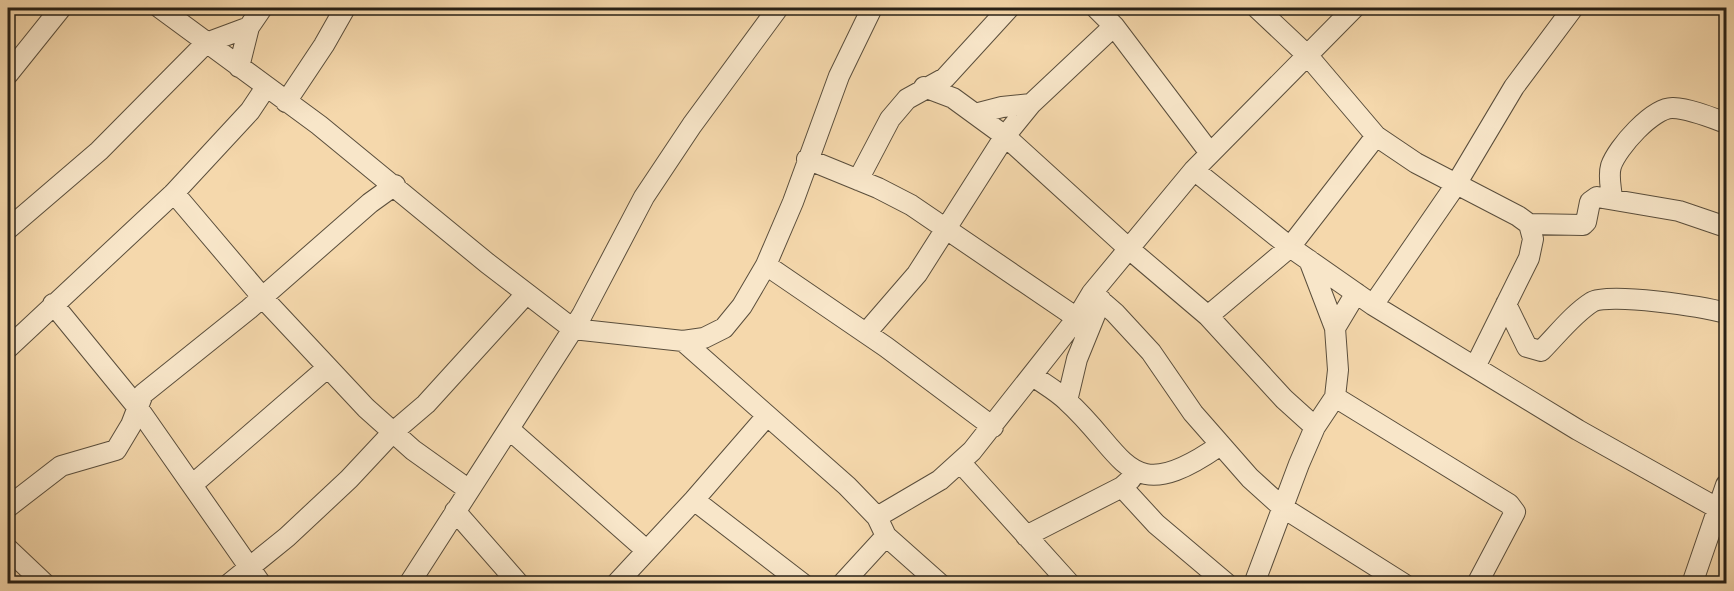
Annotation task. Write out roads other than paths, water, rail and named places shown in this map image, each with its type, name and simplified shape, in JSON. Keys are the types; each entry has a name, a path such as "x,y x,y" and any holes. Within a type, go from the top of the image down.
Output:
{"street":[{"path":"8,74 61,8"},
{"path":"160,8 395,185 526,294 573,329 683,341 704,338 724,328 742,306 766,265 793,202 839,76 872,8"},
{"path":"239,67 249,27 262,8"},
{"path":"286,102 324,45 345,8"},
{"path":"409,584 573,329 644,197 692,125 778,8"},
{"path":"858,180 890,119 907,99 924,87 945,78 1009,8"},
{"path":"1096,8 1114,26 1210,153"},
{"path":"1257,8 1308,56 1376,136 1416,164 1455,186 1518,216 1529,224 1582,225 1586,222 1593,199 1612,198 1679,211 1726,226"},
{"path":"876,517 940,480 993,427 1096,296 1128,248 1194,170 1354,8"},
{"path":"1373,305 1455,186 1514,87 1573,8"},
{"path":"866,333 917,274 1005,136 1031,104 1114,26"},
{"path":"8,229 99,151 206,44 249,27"},
{"path":"945,78 953,98"},
{"path":"8,348 174,193 250,111 266,87"},
{"path":"924,87 953,98 1005,136 1128,248 1208,316 1284,399 1316,427"},
{"path":"975,114 1031,104"},
{"path":"1612,198 1609,176 1611,165 1642,124 1661,111 1671,108 1679,109 1726,123"},
{"path":"1208,316 1290,247 1376,136"},
{"path":"807,159 911,205 1077,318"},
{"path":"1194,170 1290,247 1373,305 1578,430 1723,511"},
{"path":"8,507 61,466 116,450 124,440 143,394 263,298 370,203 395,185"},
{"path":"174,193 263,298 327,368 392,433 470,490"},
{"path":"1475,367 1529,258 1533,239 1529,224"},
{"path":"1254,584 1282,507 1316,427 1335,397 1338,370 1335,328 1309,260"},
{"path":"766,265 866,333 993,427"},
{"path":"1335,328 1356,293"},
{"path":"229,584 255,576 392,433 426,404 526,294"},
{"path":"1067,401 1096,296"},
{"path":"1096,296 1150,352 1170,384 1219,446 1282,507 1404,584"},
{"path":"1506,304 1527,348 1533,351 1541,351 1593,301 1606,299 1664,302 1726,313"},
{"path":"53,304 138,408 255,576"},
{"path":"683,341 766,417 847,486 876,517 886,536 940,584"},
{"path":"192,485 327,368"},
{"path":"1033,376 1067,401 1115,457 1138,473 1162,475 1191,465 1219,446"},
{"path":"1335,397 1509,504 1515,512 1477,584"},
{"path":"623,582 646,550 694,500 766,417"},
{"path":"509,429 646,550"},
{"path":"960,462 1070,584"},
{"path":"1026,536 1122,488 1138,473"},
{"path":"1692,584 1723,511 1726,485"},
{"path":"1122,488 1156,524 1227,584"},
{"path":"694,500 803,584"},
{"path":"455,512 519,584"},
{"path":"842,584 886,536"},
{"path":"8,549 45,584"}]}
